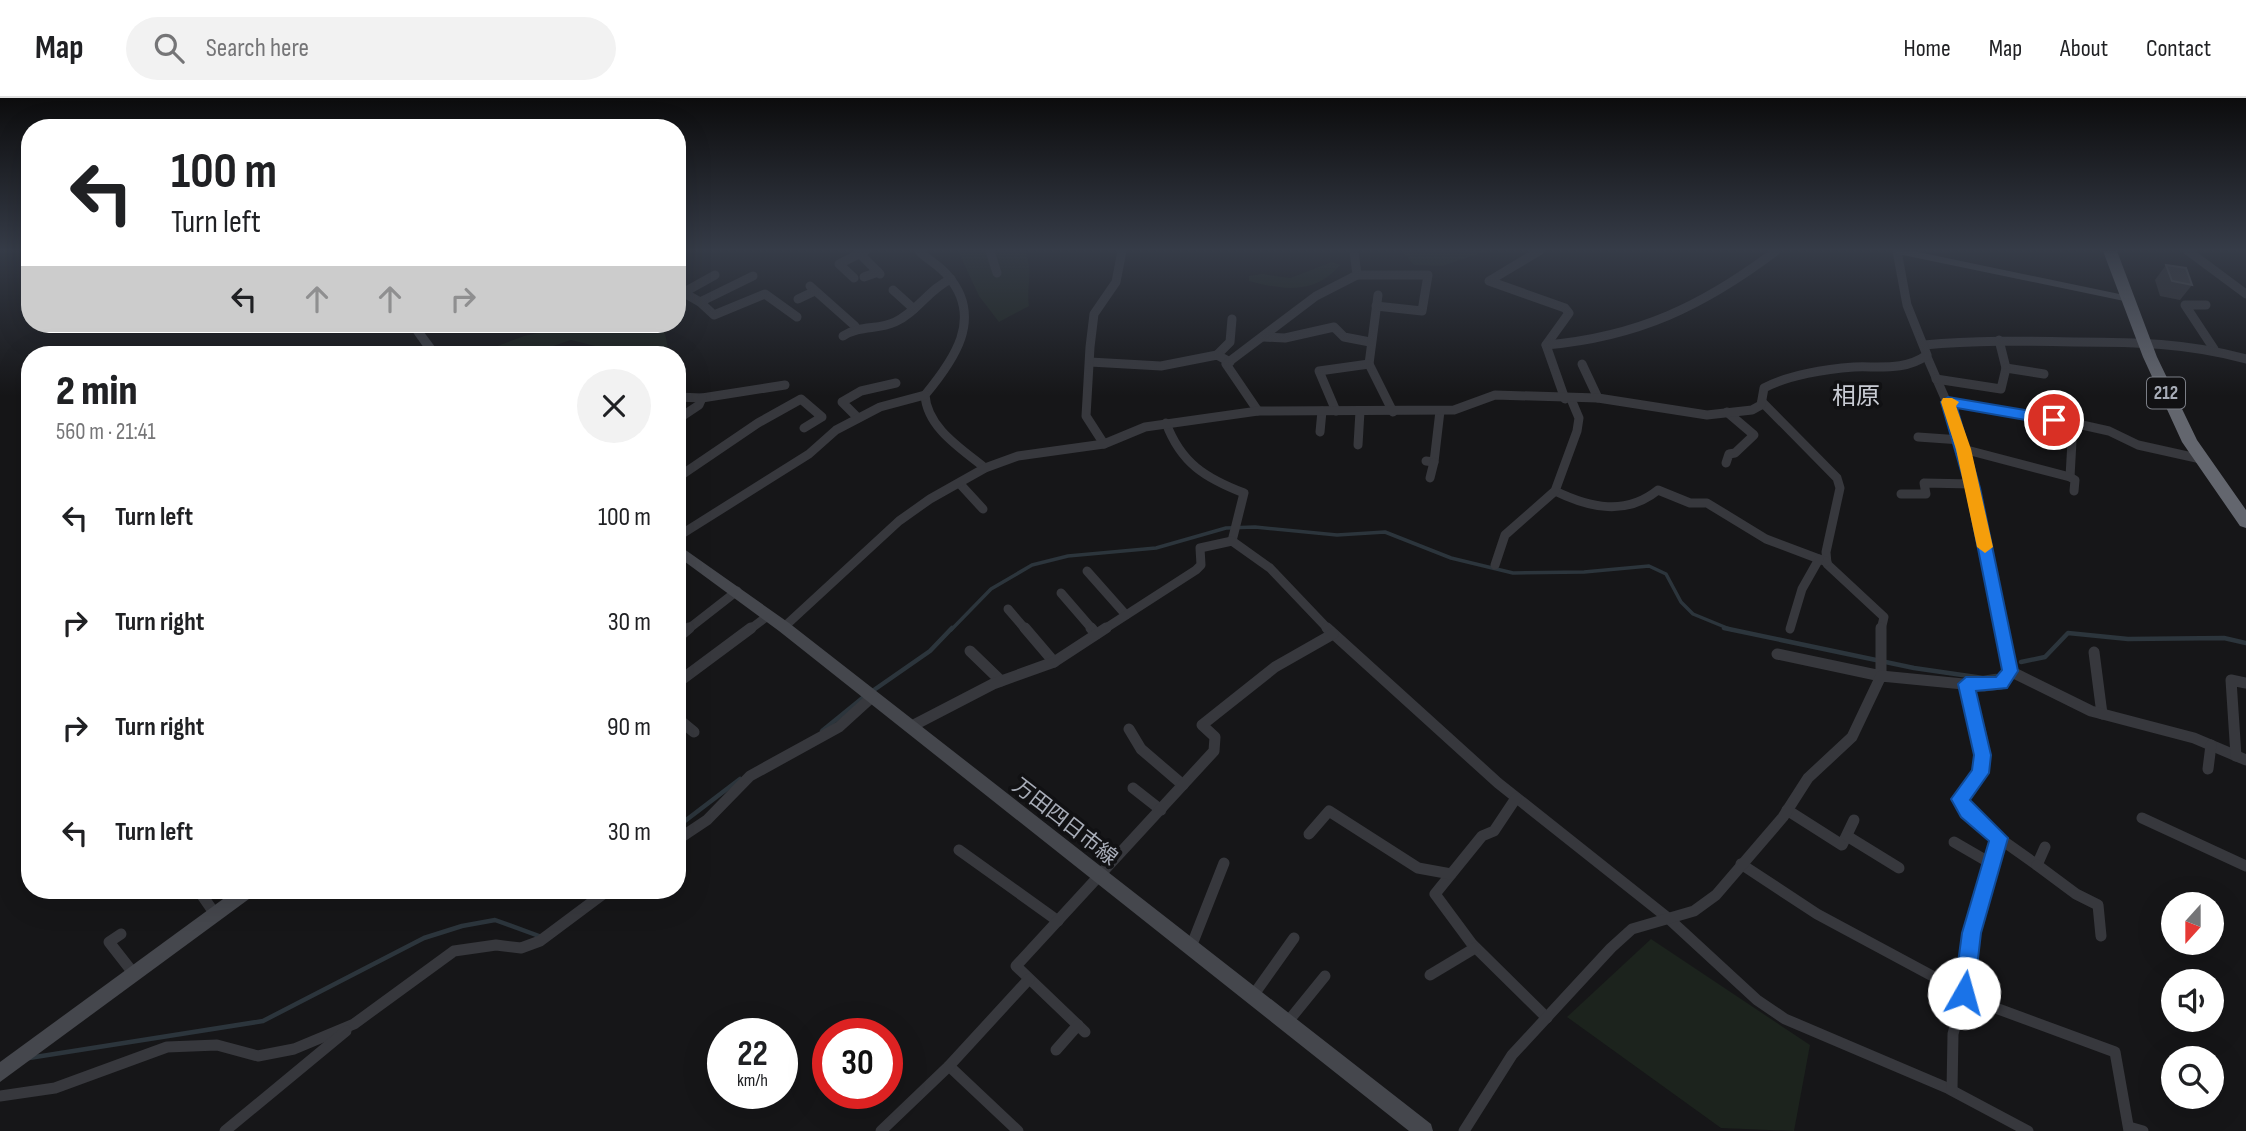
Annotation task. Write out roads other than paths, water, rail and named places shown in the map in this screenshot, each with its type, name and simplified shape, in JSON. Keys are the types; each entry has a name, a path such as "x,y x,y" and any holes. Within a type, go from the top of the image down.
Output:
{"highway":[{"name":"212","path":"2129,299 2172,407 2201,459 2246,522"}],"main road":[{"name":"万田四日市線","path":"686,561 737,591 769,615 1286,1025 1424,1131"},
{"path":"0,1073 236,899"}],"street":[{"path":"694,299 714,315 752,299"},
{"path":"701,302 707,299"},
{"path":"771,299 797,317"},
{"path":"825,299 855,326"},
{"path":"903,299 914,309"},
{"path":"843,336 855,326 885,326 914,309 922,299"},
{"path":"686,531 809,454 836,430 891,404 925,396 963,344 962,299"},
{"path":"1104,299 1094,314 1089,332 1090,362 1085,413 1089,426 1104,444"},
{"path":"1258,411 1226,365 1312,299"},
{"path":"1377,299 1369,364 1393,412"},
{"path":"1376,306 1422,311 1424,299"},
{"path":"1495,565 1505,535 1555,491 1577,432 1578,418 1546,351 1546,345 1569,313 1566,308 1541,299"},
{"path":"1546,345 1585,343 1623,335 1664,319 1702,299"},
{"path":"1777,654 1809,663 1830,663 1881,676 1966,684 2001,684 2010,671 1962,444 1906,299"},
{"path":"2206,305 2185,304 2214,349"},
{"path":"1090,362 1161,366 1217,355 1230,342 1232,319"},
{"path":"1263,337 1285,338 1334,327 1339,329 1343,337 1370,342"},
{"path":"1924,345 1999,340 2186,344 2246,359"},
{"path":"1936,379 2001,389 2006,368 1999,340"},
{"path":"1217,355 1230,362"},
{"path":"784,627 899,521 930,499 985,468 1018,456 1104,444 1145,427 1258,411 1440,411 1454,410 1495,395 1598,398 1707,415 1752,410 1762,405 1764,388 1775,382 1849,368 1897,366 1927,357"},
{"path":"1336,411 1319,371 1369,364"},
{"path":"1583,364 1598,398"},
{"path":"2006,368 2044,374"},
{"path":"858,418 842,402 877,387 896,383"},
{"path":"686,397 702,398 785,385"},
{"path":"877,387 891,404"},
{"path":"925,396 927,413 985,468"},
{"path":"686,414 699,405 702,398"},
{"path":"686,472 758,423 801,399 821,417 804,428"},
{"path":"1762,402 1837,478 1840,488 1823,560 1802,589 1790,629"},
{"path":"1948,402 2109,431 2138,445 2201,459"},
{"path":"1320,432 1322,411"},
{"path":"1358,445 1360,411"},
{"path":"1430,478 1430,461 1440,411"},
{"path":"1726,463 1729,454 1735,453 1753,439 1754,435 1727,412"},
{"path":"2070,477 2073,423"},
{"path":"1166,424 1172,445 1193,470 1244,493 1231,541"},
{"path":"1918,437 1962,444 2070,477 2075,480 2074,491"},
{"path":"1901,494 1926,494 1922,485 1924,483 1972,484"},
{"path":"960,484 984,509"},
{"path":"1464,1131 1512,1055 1632,929 1694,911 1716,895 1787,810 1808,778 1852,737 1881,676 1880,638 1884,630 1884,617 1823,560 1766,539 1707,503 1690,503 1658,489 1647,502 1600,509 1587,507 1555,491"},
{"path":"912,726 1001,681 1054,662 1196,570 1201,565 1200,548 1231,541 1270,568 1333,634 1516,798 1668,918 1757,1000 1785,1019 1952,1090"},
{"path":"1087,571 1126,615"},
{"path":"686,631 737,591"},
{"path":"1061,593 1096,634"},
{"path":"1008,608 1054,662"},
{"path":"686,675 769,615"},
{"path":"1056,1050 1082,1028 1016,966 1214,751 1215,737 1202,724 1275,667 1333,634"},
{"path":"970,651 1001,681"},
{"path":"2094,652 2102,714"},
{"path":"2010,671 2102,714 2211,745 2241,758"},
{"path":"2241,758 2231,680 2246,683"},
{"path":"1966,684 1983,755 1981,773 1960,799 1967,811 1999,838 2098,905 2101,936"},
{"path":"686,834 707,820 750,776 839,727 872,696"},
{"path":"686,725 694,732"},
{"path":"1129,729 1141,750 1183,785"},
{"path":"2208,769 2211,745"},
{"path":"1133,788 1161,810"},
{"path":"1516,798 1494,831 1482,836 1435,894 1450,920 1475,948 1547,1018"},
{"path":"1787,810 1842,845 1854,820"},
{"path":"1309,834 1329,811 1387,851 1418,868 1451,874"},
{"path":"2142,818 2246,866"},
{"path":"1847,836 1899,868"},
{"path":"1999,838 1971,933 1964,994 1953,1034 1952,1090 1949,1089 2008,1126 2028,1131"},
{"path":"1954,842 1992,864"},
{"path":"2037,865 2045,847"},
{"path":"959,850 1058,921"},
{"path":"1191,947 1224,863"},
{"path":"1741,864 1817,914 1964,994 2115,1052 2129,1129 2143,1131"},
{"path":"205,899 215,914"},
{"path":"225,1131 354,1024 454,951 496,945 521,948 558,930 597,899"},
{"path":"121,933 109,942 134,974"},
{"path":"1252,998 1294,938"},
{"path":"1430,975 1475,948"},
{"path":"1286,1025 1325,976"},
{"path":"886,1129 949,1066 1029,979"},
{"path":"0,1096 55,1088 167,1047 217,1045 258,1056 293,1049 354,1024"},
{"path":"949,1066 1018,1131"}],"waterway":[{"path":"951,630 991,589 1032,565 1068,556 1156,548 1226,528 1255,527 1337,535 1385,532 1451,558 1513,573 1584,572 1649,566 1666,574 1681,602 1693,614 1730,629"},
{"path":"871,692 930,651 952,628"},
{"path":"1724,628 1730,629"},
{"path":"1730,629 1914,668 1983,678 1996,676"},
{"path":"2021,662 2045,657 2068,633 2128,639 2224,638 2246,643"},
{"path":"822,731 865,696"},
{"path":"686,820 740,779"},
{"path":"29,1058 263,1021 424,938 462,926 495,920 539,936"}],"district":[{"name":"相原","path":"1856,396"}]}
